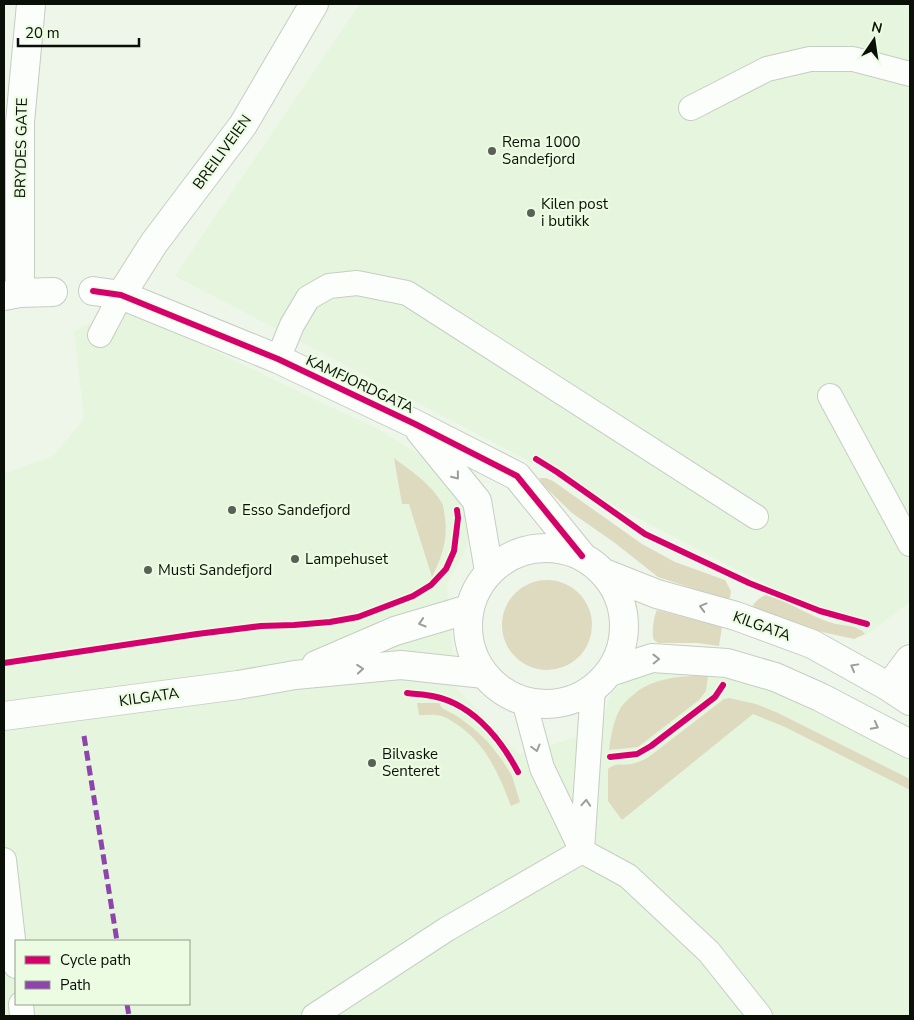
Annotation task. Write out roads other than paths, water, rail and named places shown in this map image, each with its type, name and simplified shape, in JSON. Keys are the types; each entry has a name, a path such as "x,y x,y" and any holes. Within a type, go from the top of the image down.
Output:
{"main road":[{"name":"BRYDES GATE","path":"12,294 20,122 31,4"},
{"name":"BREILIVEIEN","path":"121,294 154,243 243,125 314,4"},
{"name":"KAMFJORDGATA","path":"93,291 121,294 278,359 415,424 516,476 582,556"},
{"path":"12,294 53,292"},
{"name":"KAMFJORDGATA","path":"415,424 476,501 489,571"},
{"path":"601,680 621,650 624,626 619,598 604,574 582,556 554,547 526,550 506,558 489,571 476,588 469,609 470,641 476,661 484,674 502,691 524,701 548,704 572,700 601,680 652,658 727,663 774,677 820,697 910,744"},
{"name":"KILGATA","path":"604,574 658,594 736,616 812,644 900,694"},
{"name":"KILGATA","path":"294,675 395,631 469,609"},
{"path":"900,694 910,659"},
{"name":"KILGATA","path":"4,716 238,685 294,675 401,665 484,674"}],"lane":[{"path":"691,108 767,69 810,59 853,60 910,74"},
{"path":"278,359 292,325 308,298 329,286 356,283 408,294 756,517"},
{"path":"100,335 121,294"},
{"path":"830,396 910,544"},
{"path":"582,851 601,680"},
{"path":"524,701 542,768 582,851 628,876 709,952 760,1016"},
{"path":"314,1016 447,929 582,851"},
{"path":"4,860 15,957"}],"place":[{"name":"Rema 1000 Sandefjord","path":"492,151"},
{"name":"Kilen post i butikk","path":"531,213"},
{"name":"Esso Sandefjord","path":"232,510"},
{"name":"Lampehuset","path":"295,559"},
{"name":"Musti Sandefjord","path":"148,570"},
{"name":"Bilvaske Senteret","path":"372,763"}]}
